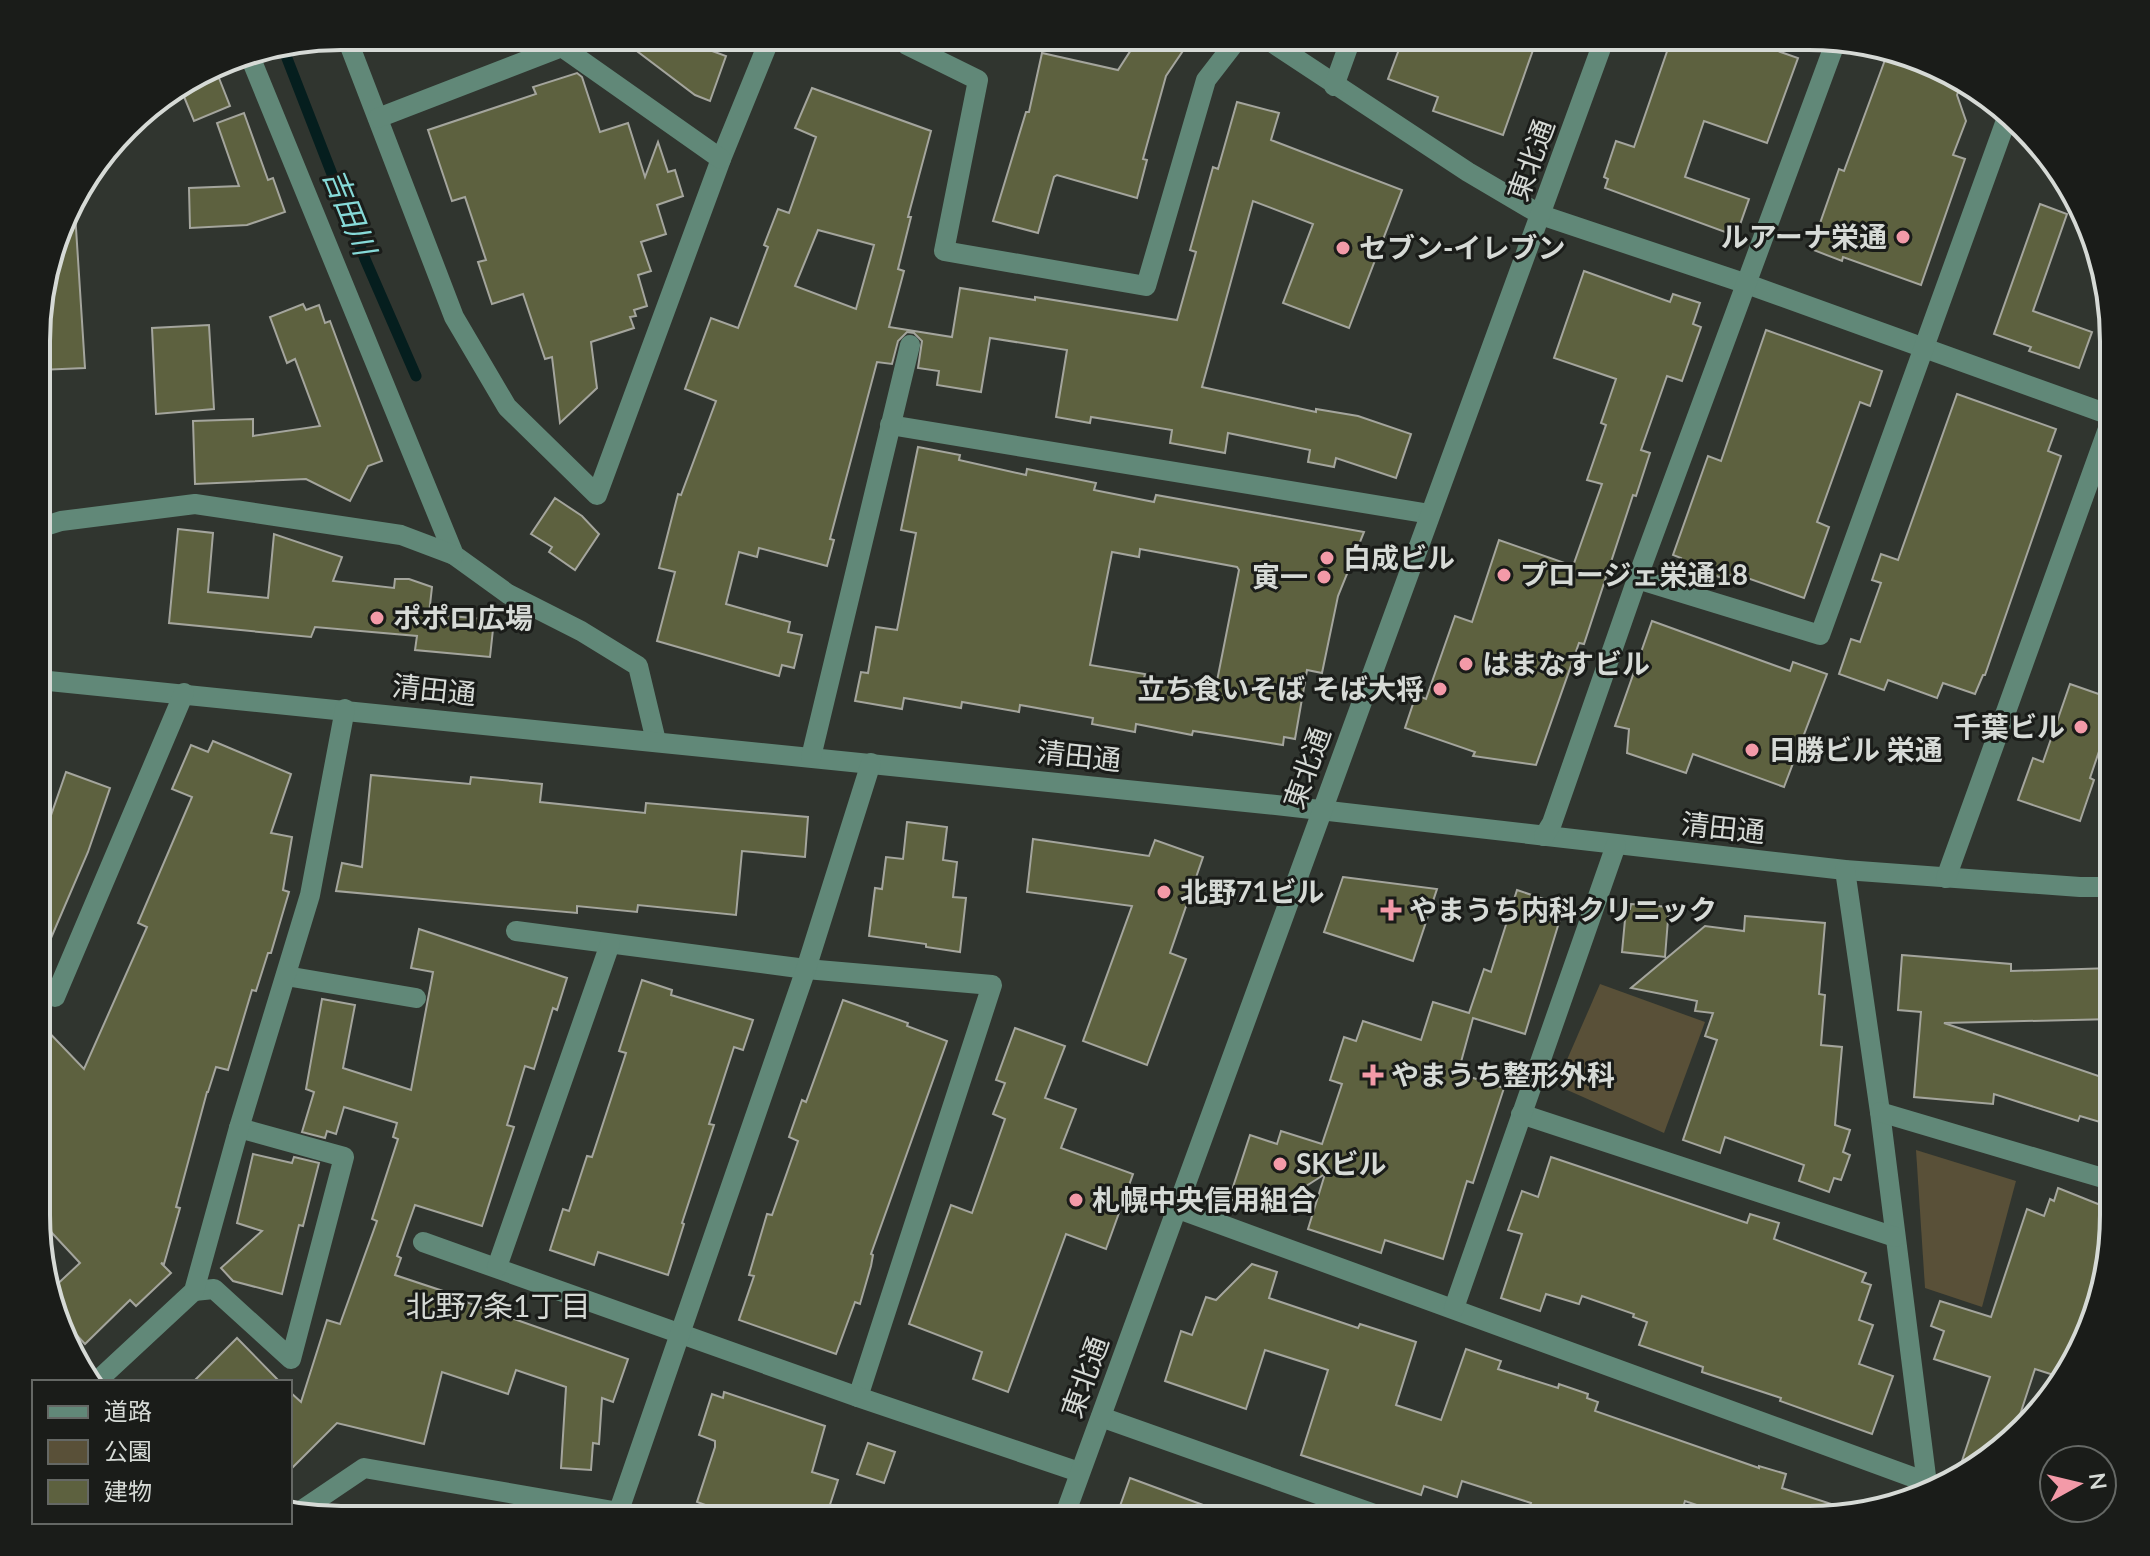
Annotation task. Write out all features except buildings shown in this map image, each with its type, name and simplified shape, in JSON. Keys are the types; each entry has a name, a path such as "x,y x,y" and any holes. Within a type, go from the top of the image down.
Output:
{"street":[{"path":"351,50 454,317 507,407 597,495 721,159 765,50"},
{"path":"378,118 554,50"},
{"path":"566,50 721,159"},
{"path":"917,50 978,80 944,251 1146,286 1206,80 1229,50"},
{"path":"1282,50 1468,172 1541,215 1747,284 2100,410"},
{"path":"1334,86 1347,50"},
{"name":"東北通","path":"1068,1506 1600,50"},
{"path":"1544,836 1552,823 1637,579 1832,51"},
{"path":"253,64 454,555"},
{"path":"1637,579 1820,635 2004,125"},
{"path":"811,757 910,345"},
{"path":"890,425 1430,514"},
{"path":"1946,878 2100,451"},
{"path":"50,524 195,504 401,535 454,555 508,594 581,631 638,666 656,741"},
{"name":"清田通","path":"50,681 1321,810 1845,870 2100,887"},
{"path":"50,992 55,997 184,693"},
{"path":"100,1378 194,1291 239,1128 310,895 345,709"},
{"path":"627,1506 680,1334 806,969 871,763"},
{"path":"1454,1308 1616,845"},
{"path":"1845,870 1880,1112 1926,1481"},
{"path":"516,931 806,969 992,985 858,1397"},
{"path":"497,1267 610,944"},
{"path":"286,976 416,998"},
{"path":"1880,1112 2100,1177"},
{"path":"1521,1114 1895,1237"},
{"path":"194,1291 214,1289 291,1359 344,1157 239,1128"},
{"path":"1176,1208 1454,1308 1920,1484"},
{"path":"423,1242 1079,1472"},
{"path":"1101,1417 1352,1506"},
{"path":"310,1504 364,1468 566,1506"}],"green space":[{"path":"1600,984 1705,1022 1664,1133 1556,1085"},
{"path":"1916,1150 2016,1181 1982,1307 1925,1288"}],"waterway":[{"name":"吉田川","path":"286,56 365,259 416,376"}],"place":[{"name":"ルアーナ栄通","path":"1903,237"},
{"name":"セブン-イレブン","path":"1343,248"},
{"name":"白成ビル","path":"1327,558"},
{"name":"プロージェ栄通18","path":"1504,575"},
{"name":"寅一","path":"1324,577"},
{"name":"ポポロ広場","path":"377,618"},
{"name":"はまなすビル","path":"1466,664"},
{"name":"立ち食いそば そば大将","path":"1440,689"},
{"name":"千葉ビル","path":"2081,727"},
{"name":"日勝ビル 栄通","path":"1752,750"},
{"name":"北野71ビル","path":"1164,892"},
{"name":"やまうち内科クリニック","path":"1391,910"},
{"name":"やまうち整形外科","path":"1373,1075"},
{"name":"SKビル","path":"1280,1164"},
{"name":"札幌中央信用組合","path":"1076,1200"}],"district":[{"name":"北野7条1丁目","path":"498,1307"}]}
